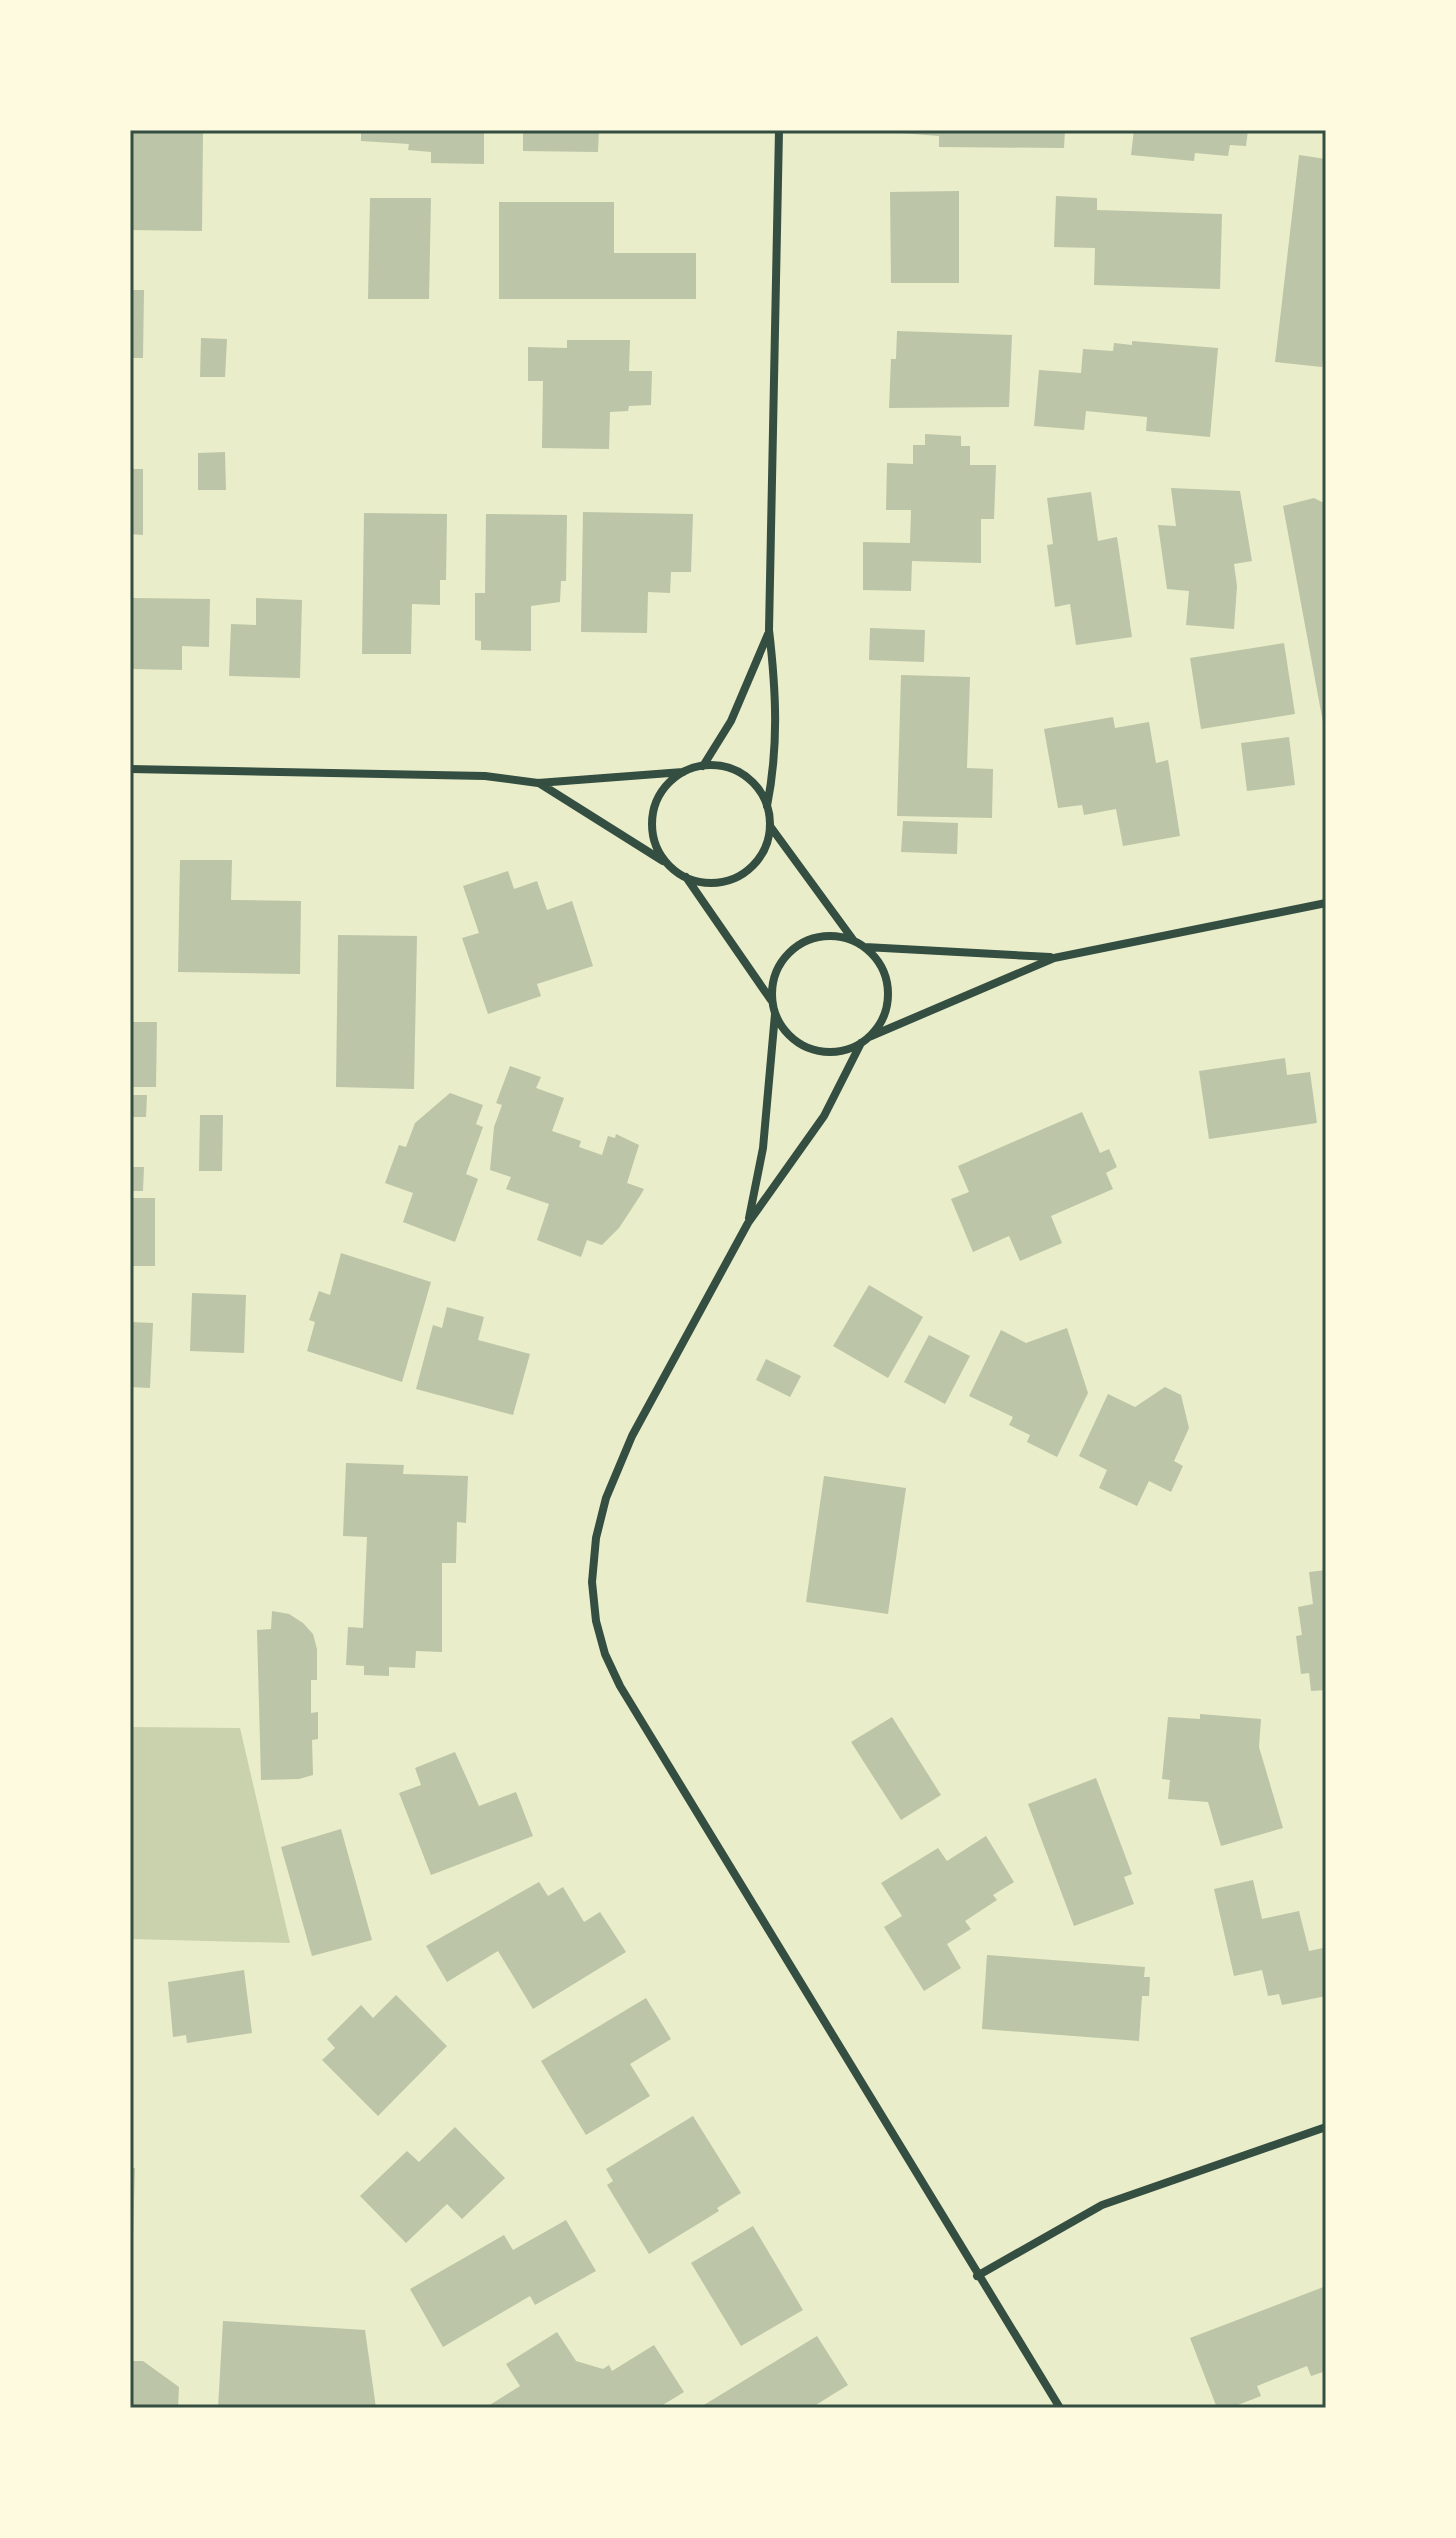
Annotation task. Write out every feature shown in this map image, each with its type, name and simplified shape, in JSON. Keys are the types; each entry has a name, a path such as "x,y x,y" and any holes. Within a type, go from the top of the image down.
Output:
{"street":[{"path":"767,806 777,742 777,699 769,630 779,130"},
{"path":"703,766 731,721 769,630"},
{"path":"130,769 485,776 538,783 683,772 703,766 742,774 758,787 767,806 770,826 765,849 742,874 709,882 686,877"},
{"path":"668,863 656,846 653,814 661,794 683,772"},
{"path":"538,783 686,877 773,1004"},
{"path":"770,826 854,941"},
{"path":"775,1014 796,1041 817,1050 839,1051 1054,958 1326,903"},
{"path":"748,1223 763,1148 777,970 790,952 820,937 854,941 865,947 880,964 888,997 882,1018 869,1037"},
{"path":"865,947 1054,958"},
{"path":"861,1043 824,1116 748,1223 632,1436 606,1498 596,1538 592,1582 596,1621 605,1654 620,1686 1060,2408"},
{"path":"977,2276 1102,2205 1326,2127"}],"green space":[{"path":"130,1727 240,1728 290,1943 130,1939"}],"building":[{"path":"130,130 203,130 202,231 130,230"},
{"path":"361,130 484,130 484,164 431,163 431,152 408,150 409,144 361,141"},
{"path":"523,130 599,130 598,152 523,151"},
{"path":"900,130 1065,130 1064,148 939,147 939,136 900,133"},
{"path":"1134,130 1248,130 1246,146 1230,145 1228,156 1195,153 1194,161 1131,155"},
{"path":"1299,155 1326,159 1326,332 1322,367 1275,362"},
{"path":"959,191 959,283 891,283 890,192"},
{"path":"1056,196 1097,198 1097,210 1222,214 1220,289 1094,285 1095,248 1054,247"},
{"path":"370,198 431,198 429,299 368,299"},
{"path":"499,202 614,202 614,253 696,253 696,299 499,299"},
{"path":"130,290 144,290 143,358 130,358"},
{"path":"897,331 1012,335 1009,407 889,408 891,359 896,359"},
{"path":"201,338 227,339 225,377 200,377"},
{"path":"567,340 630,340 629,371 652,371 651,405 629,406 628,411 610,412 609,449 542,448 543,381 528,381 528,347 567,348"},
{"path":"1132,341 1218,348 1210,437 1146,431 1147,417 1086,411 1084,430 1034,426 1039,370 1081,373 1083,349 1113,351 1114,343 1132,345"},
{"path":"925,434 961,436 961,446 970,446 970,465 996,465 994,519 981,519 981,563 912,561 911,591 863,590 863,542 910,543 911,510 886,510 887,463 913,464 913,445 925,445"},
{"path":"225,452 226,490 198,490 198,453"},
{"path":"130,469 143,469 143,535 130,534"},
{"path":"1171,488 1240,491 1252,561 1234,564 1237,586 1234,629 1186,625 1189,591 1167,589 1158,525 1176,526"},
{"path":"1091,492 1098,541 1117,537 1132,637 1076,645 1070,604 1055,607 1047,545 1053,544 1047,498"},
{"path":"1314,498 1326,504 1324,728 1283,506"},
{"path":"583,512 693,514 691,572 671,572 670,593 648,592 647,633 581,632"},
{"path":"364,513 447,514 446,580 440,580 440,605 412,604 411,654 362,654"},
{"path":"486,514 567,515 566,581 561,581 560,602 531,606 531,651 481,650 481,641 475,640 475,593 485,593"},
{"path":"133,598 210,599 209,647 182,646 182,670 132,669 130,611"},
{"path":"256,598 302,600 300,678 229,676 231,624 256,625"},
{"path":"870,628 925,630 924,662 869,660"},
{"path":"1284,643 1295,714 1201,729 1190,658"},
{"path":"901,675 970,677 967,768 993,769 992,818 897,816"},
{"path":"1113,717 1115,728 1149,722 1156,763 1168,760 1180,836 1123,846 1116,809 1084,815 1082,805 1058,808 1044,729"},
{"path":"1289,737 1295,785 1247,791 1241,743"},
{"path":"903,821 958,823 957,854 901,852"},
{"path":"180,860 232,860 231,900 301,901 300,974 178,972"},
{"path":"508,871 514,889 537,881 547,910 572,901 593,966 537,984 541,996 488,1014 462,938 479,933 463,886"},
{"path":"338,935 417,936 414,1089 336,1087"},
{"path":"130,1022 157,1022 156,1087 130,1087"},
{"path":"1285,1058 1287,1075 1310,1072 1317,1123 1209,1139 1199,1071"},
{"path":"510,1066 541,1077 536,1088 564,1098 552,1131 581,1141 579,1147 602,1155 608,1136 615,1138 616,1134 639,1145 627,1183 644,1189 619,1228 602,1245 587,1240 581,1257 537,1240 549,1204 506,1189 511,1177 490,1170 494,1127 502,1105 496,1103"},
{"path":"450,1093 483,1105 476,1124 483,1127 466,1174 478,1179 455,1242 403,1222 413,1193 385,1183 399,1145 406,1147 415,1123"},
{"path":"130,1095 147,1095 146,1117 130,1117"},
{"path":"1082,1112 1100,1153 1109,1149 1117,1167 1106,1173 1113,1189 1051,1216 1062,1243 1020,1261 1009,1236 973,1252 951,1199 969,1192 958,1166"},
{"path":"200,1115 223,1115 222,1171 199,1171"},
{"path":"130,1167 144,1167 143,1191 130,1191"},
{"path":"130,1198 155,1198 155,1266 130,1266"},
{"path":"341,1253 431,1282 402,1382 307,1351 315,1322 309,1320 319,1291 330,1295"},
{"path":"869,1285 923,1317 888,1378 833,1346"},
{"path":"192,1293 246,1295 244,1353 190,1351"},
{"path":"447,1307 484,1317 478,1340 530,1354 513,1415 416,1389 433,1325 442,1328"},
{"path":"130,1322 153,1323 150,1388 130,1387"},
{"path":"1067,1328 1088,1393 1057,1457 1027,1442 1030,1435 1009,1425 1013,1417 969,1396 1001,1330 1026,1343"},
{"path":"929,1335 970,1356 945,1404 904,1382"},
{"path":"766,1359 801,1376 790,1397 756,1380"},
{"path":"1165,1387 1181,1395 1189,1428 1174,1461 1183,1466 1171,1492 1149,1481 1137,1506 1099,1488 1107,1470 1079,1456 1108,1394 1135,1407"},
{"path":"346,1463 404,1465 403,1474 468,1476 466,1523 457,1522 456,1563 442,1563 442,1652 416,1651 415,1668 389,1667 389,1676 364,1675 364,1666 346,1665 348,1627 363,1628 367,1537 343,1536"},
{"path":"824,1476 906,1488 888,1614 806,1602"},
{"path":"1326,1570 1326,1690 1311,1691 1309,1673 1301,1674 1296,1636 1302,1635 1298,1607 1313,1604 1309,1572"},
{"path":"272,1611 289,1614 303,1623 313,1634 317,1649 317,1680 311,1680 311,1713 318,1712 318,1739 312,1740 313,1775 299,1779 261,1780 257,1630 271,1629"},
{"path":"1200,1714 1261,1719 1259,1747 1283,1828 1221,1846 1208,1802 1168,1799 1170,1780 1162,1779 1168,1717 1200,1719"},
{"path":"892,1717 941,1795 901,1820 851,1742"},
{"path":"455,1752 479,1806 516,1792 533,1836 431,1875 399,1793 421,1785 415,1768"},
{"path":"1096,1778 1132,1874 1124,1877 1134,1904 1074,1926 1028,1804"},
{"path":"341,1829 372,1940 312,1956 281,1847"},
{"path":"986,1836 1014,1882 993,1895 997,1900 965,1921 971,1929 947,1944 961,1968 924,1991 884,1927 902,1916 881,1883 938,1848 947,1861"},
{"path":"1253,1880 1262,1919 1299,1911 1309,1951 1323,1948 1326,1996 1282,2005 1279,1994 1268,1996 1262,1970 1234,1976 1214,1889"},
{"path":"539,1882 548,1896 563,1887 584,1922 600,1912 626,1952 533,2009 498,1951 447,1982 426,1946"},
{"path":"987,1955 1145,1967 1144,1977 1150,1977 1149,1996 1142,1996 1139,2041 982,2029"},
{"path":"244,1970 252,2033 187,2043 186,2035 173,2037 168,1982"},
{"path":"396,1995 447,2046 378,2116 322,2060 335,2048 327,2039 361,2005 373,2018"},
{"path":"646,1998 671,2039 630,2064 650,2096 586,2135 541,2061"},
{"path":"693,2116 741,2193 717,2208 719,2211 649,2254 607,2185 613,2181 606,2169"},
{"path":"455,2127 505,2178 462,2219 447,2204 406,2243 360,2196 407,2151 419,2162"},
{"path":"130,2168 135,2168 133,2235 130,2235"},
{"path":"566,2220 596,2271 535,2305 530,2296 443,2347 410,2289 504,2235 513,2250"},
{"path":"753,2226 803,2310 741,2346 691,2263"},
{"path":"1326,2286 1326,2371 1311,2376 1307,2366 1257,2386 1261,2396 1230,2408 1217,2408 1190,2338"},
{"path":"223,2321 365,2330 376,2408 218,2408"},
{"path":"557,2332 576,2361 603,2369 609,2365 612,2371 654,2345 684,2392 658,2408 485,2408 520,2386 506,2364"},
{"path":"817,2336 848,2385 811,2408 699,2408"},
{"path":"130,2361 143,2361 179,2387 178,2408 130,2408"}]}
